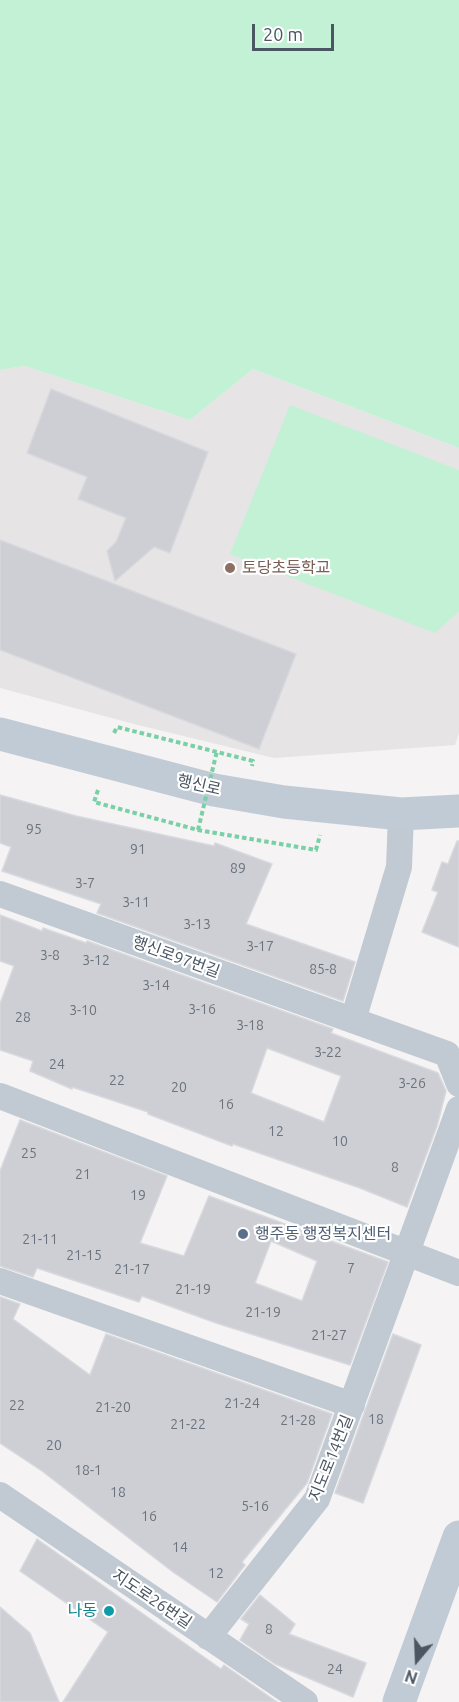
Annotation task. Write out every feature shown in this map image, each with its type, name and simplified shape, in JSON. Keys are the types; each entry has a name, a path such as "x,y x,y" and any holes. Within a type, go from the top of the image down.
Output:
{"main road":[{"name":"행신로","path":"0,734 214,790 284,802 401,814 459,811"},
{"path":"399,1702 459,1537"}],"street":[{"path":"401,814 399,867 352,1020 447,1054 459,1084"},
{"name":"행신로97번길","path":"0,894 352,1020"},
{"path":"0,1096 459,1273"},
{"name":"지도로14번길","path":"208,1637 317,1499 459,1109"},
{"path":"0,1281 352,1405"},
{"name":"지도로26번길","path":"0,1496 304,1702"}],"path":[{"path":"117,727 253,761"},
{"path":"198,830 217,752"},
{"path":"98,789 94,802 198,830 316,850 320,836"}],"shaded area":[{"name":"토당초등학교","path":"25,366 190,420 253,369 459,448 459,733 455,745 274,758 0,688 0,370"}],"green space":[{"path":"0,0 459,0 459,448 253,369 190,420 25,366 0,370"},
{"path":"290,405 459,470 459,611 435,633 230,554"}],"building":[{"path":"51,389 208,452 170,553 154,547 115,581 107,551 116,542 126,518 78,499 87,477 27,453"},
{"path":"0,540 296,654 259,749 0,650"},
{"path":"0,795 76,816 214,846 215,843 272,864 246,924 355,962 343,1001 97,913 101,904 2,871 11,847 0,843"},
{"path":"457,841 459,841 459,947 422,932 438,892 432,890 442,862 448,864"},
{"path":"0,915 42,931 43,928 86,943 87,941 333,1029 331,1033 438,1073 446,1091 437,1126 407,1207 360,1188 233,1144 232,1146 148,1114 148,1112 72,1087 72,1089 30,1071 33,1061 0,1050 0,1004 14,966 0,961","holes":["267,1048 341,1076 324,1122 251,1093"]},
{"path":"20,1120 167,1176 140,1243 184,1256 209,1196 388,1262 350,1365 216,1323 142,1296 139,1302 37,1268 33,1277 0,1266 0,1171","holes":["271,1241 317,1261 302,1301 255,1283"]},
{"path":"0,1297 20,1304 13,1319 90,1375 106,1334 332,1414 307,1483 242,1562 245,1565 217,1602 173,1572 42,1471 0,1443"},
{"path":"393,1334 421,1345 363,1503 335,1493"},
{"path":"37,1539 221,1669 224,1665 277,1702 63,1702 108,1632 20,1571"},
{"path":"260,1595 295,1624 289,1634 366,1663 353,1697 275,1664 240,1640 249,1624 241,1619"},
{"path":"0,1607 30,1633 59,1702 0,1702"}],"place":[{"name":"토당초등학교","path":"230,568"},
{"name":"행주동 행정복지센터","path":"243,1234"},
{"name":"나동","path":"109,1611"}]}
